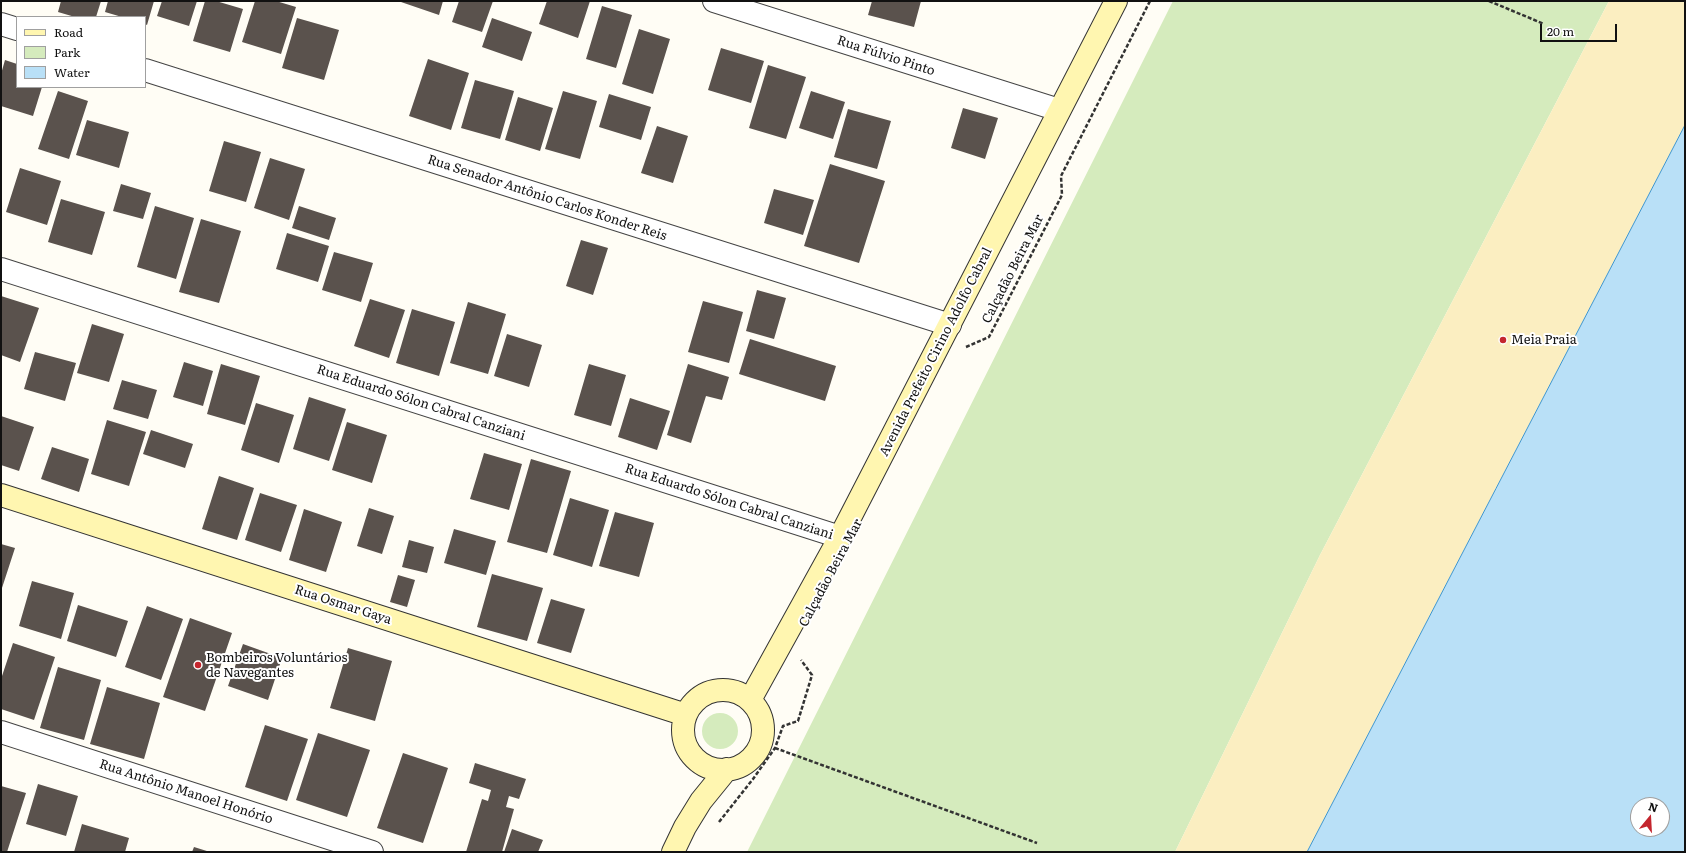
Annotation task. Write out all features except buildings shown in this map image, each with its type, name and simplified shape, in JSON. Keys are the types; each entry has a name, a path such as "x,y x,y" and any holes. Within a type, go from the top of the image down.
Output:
{"main road":[{"name":"Avenida Prefeito Cirino Adolfo Cabral","path":"750,700 840,537 950,326 1116,1"},
{"name":"Rua Osmar Gaya","path":"1,495 686,715"},
{"path":"726,690 739,693 750,700 756,707 761,720 763,733 761,742 753,755 741,765 727,769 715,769 704,765 691,753 684,738 683,726 686,715 692,704 702,696 714,691 726,690"},
{"path":"673,852 685,827 701,801 727,769"}],"street":[{"name":"Rua Fúlvio Pinto","path":"714,1 1059,110"},
{"path":"1,24 16,29"},
{"name":"Rua Senador Antônio Carlos Konder Reis","path":"146,70 950,326"},
{"name":"Rua Eduardo Sólon Cabral Canziani","path":"1,269 840,537"},
{"name":"Rua Antônio Manoel Honório","path":"1,732 372,852"}],"path":[{"name":"Calçadão Beira Mar","path":"963,349 989,336 1062,195 1061,176 1150,1"},
{"path":"1489,1 1544,24"},
{"path":"715,827 753,779 775,748 783,726 798,721 812,675 800,660 802,654"},
{"path":"775,748 1037,843"}],"green space":[{"path":"1173,1 1609,1 1320,555 1175,852 747,852"},
{"path":"724,713 733,718 737,724 737,738 733,744 724,749 716,749 707,744 703,738 702,727 707,718 713,714"}],"sand":[{"name":"Meia Praia","path":"1609,1 1685,1 1685,125 1307,852 1175,852 1320,555"}],"water":[{"path":"1685,125 1685,852 1307,852"}],"place":[{"name":"Meia Praia","path":"1503,340"},
{"name":"Bombeiros Voluntários de Navegantes","path":"198,665"}]}
